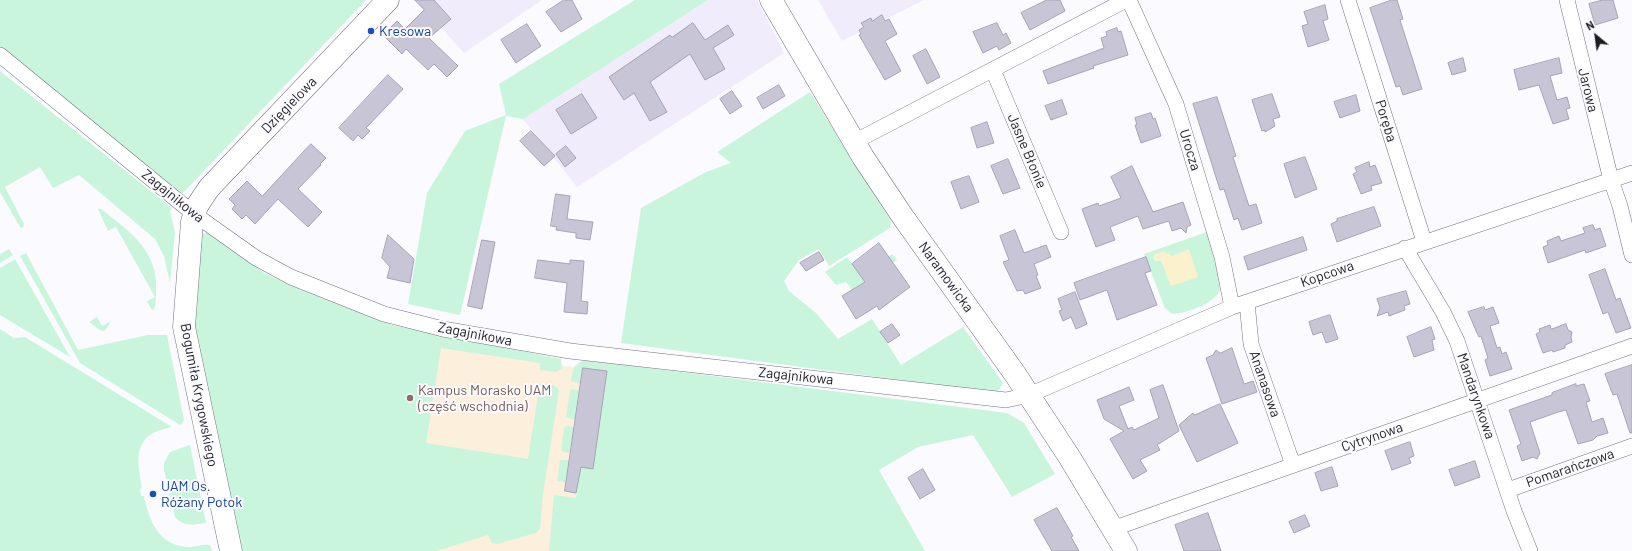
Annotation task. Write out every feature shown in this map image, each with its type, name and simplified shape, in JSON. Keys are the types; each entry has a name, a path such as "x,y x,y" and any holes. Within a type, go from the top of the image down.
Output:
{"street":[{"name":"Dzięgielowa","path":"194,214 209,188 388,0"},
{"name":"Naramowicka","path":"771,0 854,142 903,217 995,344 1029,395 1126,551"},
{"path":"854,142 1128,0"},
{"name":"Urocza","path":"1128,0 1176,104 1222,257 1232,307"},
{"name":"Poręba","path":"1348,0 1424,241"},
{"name":"Jarowa","path":"1567,0 1611,180 1620,206 1632,255"},
{"name":"Zagajnikowa","path":"0,55 194,214 256,258 291,276 384,314 443,329 578,352 1006,400 1029,395"},
{"name":"Jasne Błonie","path":"993,70 1061,232"},
{"name":"Kopcowa","path":"1029,395 1232,307 1424,241 1632,173"},
{"name":"Bogumiła Krygowskiego","path":"194,214 189,254 184,327 231,551"},
{"name":"Mandarynkowa","path":"1405,248 1450,326 1478,400 1530,551"},
{"name":"Ananasowa","path":"1247,302 1251,344 1293,465"},
{"name":"Cytrynowa","path":"1112,529 1632,346"},
{"name":"Pomarańczowa","path":"1508,490 1632,446"}],"shaded area":[{"path":"416,0 542,0 464,53"},
{"path":"708,0 757,0 784,53 577,187 523,119"},
{"path":"818,0 924,0 842,41"},
{"name":"Kampus Morasko UAM (część wschodnia)","path":"263,276 385,329 558,365 583,368 618,366 599,498 553,551 244,551"}],"green space":[{"path":"0,0 366,0 182,194 0,47"},
{"path":"635,0 708,0 523,119 506,116 460,315 408,304 427,193 465,131 506,115 499,84"},
{"path":"0,61 136,176 0,66"},
{"path":"0,71 172,208 170,211 175,232 170,283 164,256 155,239 79,175 53,188 40,167 5,187 24,224 23,228 20,227 0,192"},
{"path":"810,92 891,221 890,228 829,266 819,249 799,260 784,281 789,291 816,313 838,339 872,319 901,365 963,327 1003,383 997,393 621,343 641,208 706,172 731,163 717,152"},
{"path":"98,209 101,209 122,225 140,243 147,253 153,264 156,277 156,298 154,310 151,309 147,301 155,297 116,227 108,231"},
{"name":"Kampus Morasko UAM (część wschodnia)","path":"207,232 211,233 264,273 294,287 392,325 561,359 562,368 556,372 540,370 540,363 441,348 426,443 528,459 540,383 551,384 558,388 559,391 543,494 540,529 536,533 497,544 492,543 488,535 436,551 237,551 192,340 200,236"},
{"path":"1207,232 1221,274 1221,288 1211,300 1204,305 1195,309 1172,314 1165,308 1144,254"},
{"path":"9,249 13,255 0,263 0,254"},
{"path":"26,253 78,350 148,335 167,335 184,420 182,424 180,425 80,363 20,256"},
{"path":"892,254 897,260 852,290 846,282 836,285 825,272 847,257 861,276"},
{"path":"15,259 70,357 0,315 0,268"},
{"path":"97,317 102,326 111,321 104,331 100,330 89,322"},
{"path":"0,329 14,338 25,337 172,427 159,430 150,435 140,448 139,466 142,488 140,489 141,496 144,496 149,514 156,530 169,542 190,547 209,545 212,551 0,551"},
{"path":"586,360 1007,413 1024,423 1055,474 1012,497 973,435 918,447 879,470 925,551 549,551 554,495 576,498 578,484 557,481 560,460 569,460 569,465 593,468 607,371 583,368 580,384 571,381 572,373 576,365"},
{"path":"572,389 580,391 575,420 566,417 570,391"},
{"path":"564,427 574,427 570,453 563,452 561,450"},
{"path":"190,445 206,523 193,525 186,524 175,517 164,470 164,463 170,452"}],"sand":[{"path":"1189,249 1198,277 1171,286 1161,261 1155,261 1153,257 1155,254 1164,251 1172,256"}],"building":[{"path":"415,0 434,0 451,19 429,38 458,66 447,77 434,64 428,70 406,49 402,54 383,35 397,21 405,29 424,10"},
{"path":"564,0 572,0 582,19 561,32 546,12"},
{"path":"1047,0 1060,0 1065,11 1030,30 1021,13"},
{"path":"1392,0 1397,0 1403,19 1400,20 1422,89 1403,95 1400,86 1396,87 1370,8"},
{"path":"1603,0 1613,0 1618,18 1595,25 1589,4"},
{"path":"1325,5 1328,19 1323,21 1329,40 1308,47 1302,26 1308,24 1304,12"},
{"path":"882,15 885,21 889,19 897,34 885,41 901,71 885,80 859,35 861,34 859,30 864,27 861,23 871,18 872,21"},
{"path":"693,23 705,40 728,25 734,35 713,48 725,69 705,80 690,54 650,82 667,112 650,121 634,93 624,100 609,77 670,35 672,37"},
{"path":"997,23 1003,35 1006,33 1011,43 999,50 997,46 983,53 973,32"},
{"path":"527,24 541,46 516,63 501,40"},
{"path":"1117,28 1118,32 1121,31 1128,55 1093,66 1094,68 1048,84 1043,71 1104,48 1101,38 1107,36 1106,32"},
{"path":"926,49 940,77 927,84 913,56"},
{"path":"1463,58 1466,71 1452,75 1448,63"},
{"path":"1559,58 1562,73 1550,76 1557,100 1567,97 1570,108 1566,109 1569,119 1553,124 1539,85 1519,90 1514,70"},
{"path":"388,75 403,89 366,128 370,131 362,139 358,135 353,141 339,128"},
{"path":"779,85 785,96 763,109 757,98"},
{"path":"732,91 742,106 730,114 720,99"},
{"path":"582,94 597,118 571,134 556,110"},
{"path":"1272,94 1280,117 1273,119 1275,126 1265,132 1265,130 1262,131 1252,100"},
{"path":"1356,95 1360,111 1340,118 1334,102"},
{"path":"1217,97 1236,156 1233,157 1249,206 1256,204 1262,223 1242,230 1238,218 1234,220 1224,189 1220,190 1193,104"},
{"path":"1062,100 1067,114 1051,120 1045,106"},
{"path":"1151,113 1153,119 1155,118 1161,136 1141,143 1135,125 1137,125 1135,118"},
{"path":"987,122 994,143 977,148 971,128"},
{"path":"531,131 555,156 544,166 520,141"},
{"path":"311,144 326,158 298,189 322,212 308,227 278,199 255,224 246,215 242,219 232,209 235,205 229,199 247,181 262,196"},
{"path":"566,146 576,158 565,167 556,154"},
{"path":"1305,157 1317,189 1295,198 1284,164"},
{"path":"1008,159 1020,188 1003,194 991,166"},
{"path":"1369,162 1370,167 1375,165 1382,183 1371,186 1372,190 1361,194 1353,174 1357,172 1355,168"},
{"path":"1132,166 1153,212 1183,202 1191,225 1187,227 1186,233 1181,228 1172,231 1169,221 1143,229 1138,216 1110,227 1115,240 1096,247 1082,209 1098,203 1099,206 1121,198 1111,177"},
{"path":"969,176 979,202 961,209 951,182"},
{"path":"556,194 570,196 567,219 593,222 590,240 576,238 576,233 556,230 557,227 551,226"},
{"path":"1374,207 1381,226 1337,242 1331,224 1337,221 1337,219"},
{"path":"1593,225 1595,230 1600,228 1606,246 1586,253 1585,250 1548,263 1543,247 1548,245 1547,241 1559,236 1561,241 1585,233 1583,228"},
{"path":"1015,230 1024,253 1046,245 1051,257 1034,264 1038,275 1036,276 1041,288 1025,294 1023,290 1017,291 1003,262 1009,260 1000,236"},
{"path":"388,235 414,259 410,283 387,278 390,267 382,258"},
{"path":"1303,237 1307,250 1248,270 1244,257"},
{"path":"482,240 495,242 482,309 468,306"},
{"path":"879,243 910,287 879,310 877,306 856,319 842,296 865,282 852,264"},
{"path":"819,252 824,260 806,271 800,263"},
{"path":"1146,257 1151,271 1145,273 1157,305 1117,320 1107,290 1080,300 1074,283"},
{"path":"538,260 570,264 570,260 584,261 581,301 588,302 587,314 564,312 567,283 535,278"},
{"path":"1605,269 1616,300 1620,298 1631,328 1616,333 1608,312 1603,314 1589,275"},
{"path":"1406,291 1410,304 1404,306 1405,310 1389,316 1388,312 1377,316 1380,308 1377,299"},
{"path":"1075,292 1087,324 1076,329 1071,317 1063,321 1059,311 1062,310 1058,299"},
{"path":"1484,307 1485,310 1493,307 1499,323 1490,326 1497,348 1500,347 1502,354 1506,352 1512,369 1490,376 1485,360 1488,358 1481,336 1479,337 1468,312"},
{"path":"1330,315 1338,339 1326,343 1322,332 1313,335 1309,322"},
{"path":"892,324 900,335 888,343 880,332"},
{"path":"1566,324 1568,330 1572,332 1572,342 1565,345 1565,348 1553,352 1552,350 1543,353 1536,334 1540,332 1539,329 1550,325 1551,329"},
{"path":"1431,327 1435,339 1432,340 1434,350 1414,357 1407,337"},
{"path":"1232,348 1244,384 1253,381 1257,392 1222,404 1206,358 1213,355 1216,350 1220,353"},
{"path":"1632,365 1632,433 1630,433 1617,394 1613,395 1605,374"},
{"path":"583,368 607,371 593,469 581,467 576,493 565,491"},
{"path":"1576,384 1576,386 1584,384 1590,401 1586,402 1592,422 1603,418 1608,433 1597,436 1593,440 1578,444 1566,410 1558,412 1530,422 1540,453 1537,459 1533,457 1522,461 1517,446 1521,444 1509,410 1552,395 1552,393"},
{"path":"1163,385 1179,431 1157,445 1160,450 1140,460 1147,471 1133,479 1110,439 1124,431 1104,419 1097,400 1129,387 1134,400 1119,406 1128,429 1132,427 1134,430 1159,418 1150,390"},
{"path":"1220,404 1238,443 1197,462 1179,425 1193,413 1194,415"},
{"path":"1410,442 1414,456 1409,458 1411,463 1392,470 1385,451"},
{"path":"1475,461 1480,477 1455,486 1449,470"},
{"path":"1332,467 1338,486 1321,491 1315,473"},
{"path":"923,469 935,490 920,499 908,478"},
{"path":"1057,508 1073,536 1071,537 1079,551 1052,551 1034,520"},
{"path":"1208,513 1221,551 1184,551 1175,525"},
{"path":"1305,515 1310,526 1294,533 1289,522"}],"place":[{"name":"Kresowa","path":"371,31"},
{"name":"Kampus Morasko UAM (część wschodnia)","path":"410,398"},
{"name":"UAM Os. Różany Potok","path":"153,494"}]}
